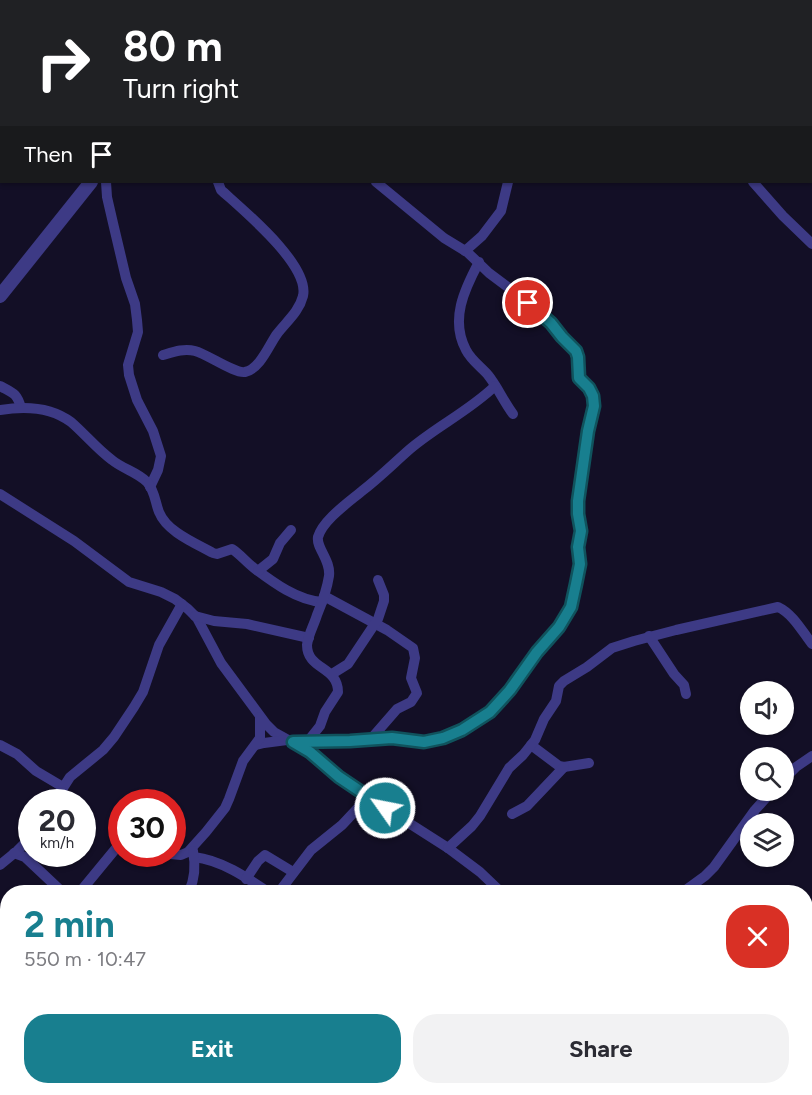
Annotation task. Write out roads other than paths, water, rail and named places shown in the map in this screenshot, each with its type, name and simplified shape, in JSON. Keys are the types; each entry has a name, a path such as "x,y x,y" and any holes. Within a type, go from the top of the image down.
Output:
{"street":[{"path":"0,296 90,183"},
{"path":"106,183 113,223 126,278 135,304 137,320 138,332 128,365 129,375 161,456 158,470 150,487"},
{"path":"164,355 183,350 195,351 236,371 246,372 260,360 298,309 302,299 304,292 296,269 269,234 221,190 218,183"},
{"path":"255,746 290,741 392,738 424,742 443,738 462,730 490,712 510,690 537,652 559,627 571,607 576,584 580,564 578,547 581,531 578,501 594,406 589,388 579,378 576,351 551,323 517,294 377,183"},
{"path":"465,251 482,236 501,211 508,183"},
{"path":"754,183 812,244"},
{"path":"478,262 458,313 462,340 467,352 489,376 513,414"},
{"path":"0,386 13,392 21,408"},
{"path":"308,741 322,723 325,712 338,692 336,680 332,674 316,664 309,656 308,650 309,638 329,575 328,565 317,539 321,531 335,514 411,449 495,387"},
{"path":"0,410 35,408 61,416 71,422 113,461 146,481 160,514 173,530 213,553 218,554 232,549 258,571 295,594 309,600 323,599 375,624 413,648 415,658 411,678 417,693 411,702 397,709 370,740"},
{"path":"0,494 74,541 129,582 160,592 182,604 195,616 221,663 274,732 310,752 339,777 447,848 494,885"},
{"path":"258,571 273,559 280,543 291,530"},
{"path":"332,674 348,664 381,614 384,595 378,580"},
{"path":"0,745 17,754 36,771 63,788 70,777 103,750 129,716 143,692 159,645 182,604"},
{"path":"447,848 472,826 509,768 531,745 556,701 557,690 561,683 612,648 649,636 778,607 793,619 812,644"},
{"path":"195,616 214,621 247,624 309,638"},
{"path":"649,636 684,685 686,694"},
{"path":"192,885 195,879 193,852 230,799 243,761 260,738 261,717"},
{"path":"531,745 559,766 589,764"},
{"path":"794,769 812,756"},
{"path":"512,814 527,806 564,767"},
{"path":"284,885 310,850 342,825 367,796"},
{"path":"693,885 714,867 763,801"},
{"path":"0,865 18,849"},
{"path":"186,854 193,852 214,861 256,885"},
{"path":"14,853 25,857 54,885"},
{"path":"246,879 265,855 293,872"},
{"path":"86,885 108,858"}]}
